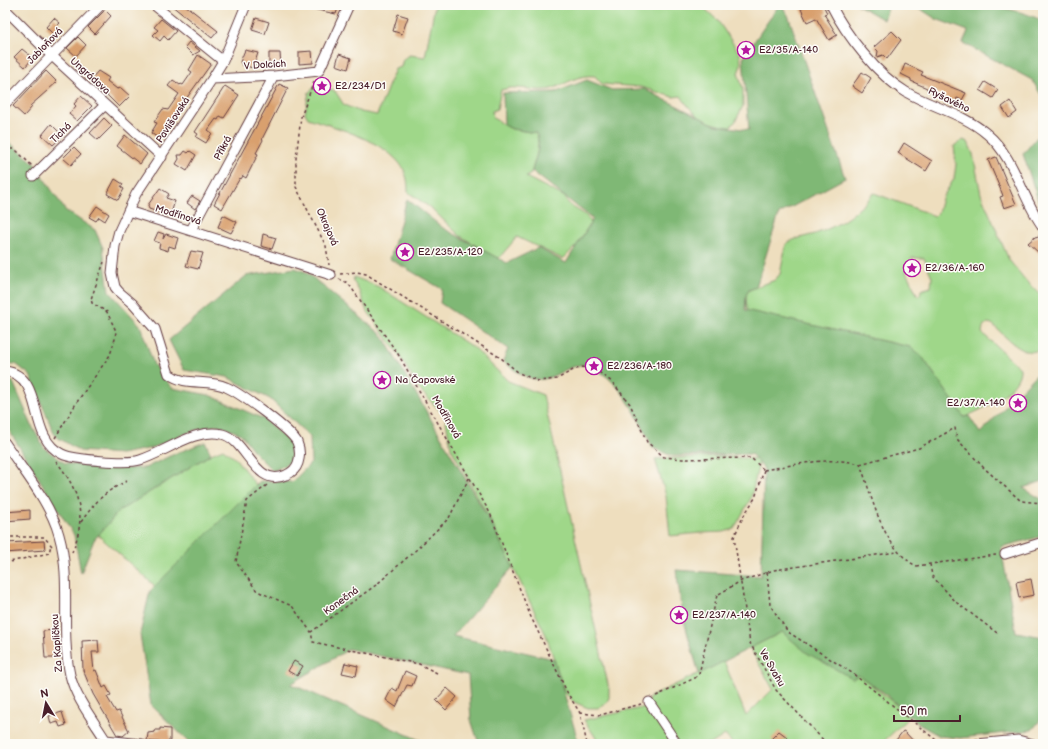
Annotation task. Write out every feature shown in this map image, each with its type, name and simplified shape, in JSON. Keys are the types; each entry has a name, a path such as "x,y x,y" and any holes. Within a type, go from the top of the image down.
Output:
{"street":[{"name":"Jabloňová","path":"5,104 101,5"},
{"path":"154,5 223,61"},
{"name":"Pavlišovská","path":"246,5 223,61 162,158 136,194 115,246 112,273 115,287 118,292 133,304 155,329 169,374 182,382 206,382 226,387 288,431 297,442 300,455 297,466 291,473 282,477"},
{"path":"319,71 349,5"},
{"name":"Ryšavého","path":"831,5 850,38 895,84 906,92 965,120 988,134 1005,156 1032,213 1043,227"},
{"name":"Ungrádova","path":"5,10 162,158"},
{"name":"V Dolcích","path":"212,79 274,76 319,71"},
{"name":"Příkrá","path":"191,230 274,76"},
{"name":"Tichá","path":"35,174 105,105"},
{"name":"Modřínová","path":"128,211 330,275"},
{"path":"5,371 14,372 26,383 34,400 43,436 51,447 63,455 74,458 138,461 201,435 212,433 223,434 235,441 262,473 272,477 282,477"},
{"name":"Za Kapličkou","path":"5,444 54,520 59,536 63,559 68,660 71,676 93,720 107,742 141,744"},
{"path":"1005,554 1043,542"},
{"path":"649,702 678,744"},
{"path":"977,744 1018,740 1034,744"}],"path":[{"name":"Okrajová","path":"319,71 310,89 301,117 296,158 296,187 326,246 330,275"},
{"path":"5,149 15,149 35,174"},
{"path":"5,537 44,537 63,559 72,552 81,522 81,516 74,489 67,475 55,460 51,447 63,423 110,356 115,339 116,331 110,316 107,312 92,303 91,299 105,260"},
{"path":"330,275 357,272 366,274 501,358 519,373 538,381 557,378 583,367 599,372 612,382 630,404 647,442 664,457 682,459 751,458 764,470 804,464 849,461 860,464 919,448 956,428 957,439 983,467 1021,501 1043,503"},
{"name":"Modřínová","path":"330,275 348,283 368,309 398,354 490,513 530,615 568,694 580,713 587,744"},
{"path":"860,464 885,532 897,552 916,566 1005,554"},
{"name":"Ve Svahu","path":"764,470 755,498 742,517 734,537 750,643 776,690 827,744"},
{"path":"282,477 264,487 247,501 236,562 257,591 292,606 311,632 313,642 419,664 437,673"},
{"name":"Konečná","path":"311,632 376,585 417,549 449,518 469,478"},
{"path":"81,522 93,505 109,490 127,481"},
{"path":"5,563 49,553 51,545"},
{"path":"580,713 600,715 649,702 657,694 696,678 699,674 717,595 741,582 767,572 897,552"},
{"path":"930,564 932,576 957,603 997,634"},
{"path":"767,572 770,606 788,632 852,673 941,744"}],"green space":[{"path":"435,5 701,5 718,21 740,54 741,65 738,73 743,89 743,106 735,122 730,127 714,124 701,118 691,109 681,96 673,97 641,87 602,84 595,76 583,76 547,90 512,88 501,90 497,109 492,111 493,118 512,129 536,133 538,138 538,148 531,174 526,177 565,197 570,205 585,215 591,222 577,245 563,259 517,237 499,258 494,257 459,235 432,209 408,192 407,180 403,168 385,150 346,131 308,118 305,113 309,92 315,87 335,91 344,105 361,112 377,115 395,69 401,67 403,59 410,55 425,57"},
{"path":"779,5 781,5 788,15 845,178 779,214 756,287 749,290 746,295 745,310 910,347 923,358 964,417 969,416 980,433 1043,368 1043,481 1023,488 1043,500 1043,536 1001,547 1016,632 1043,637 1043,717 1032,730 960,738 940,736 920,725 883,692 858,675 853,679 807,653 782,632 699,674 684,621 676,570 761,576 764,469 751,454 672,456 653,448 626,399 618,387 608,377 584,365 569,368 544,379 533,379 522,374 503,361 508,349 440,303 442,289 390,259 407,199 443,228 507,263 538,248 566,263 593,219 532,171 538,147 538,138 536,133 512,129 504,125 503,93 556,92 587,80 612,90 644,89 715,125 749,130 743,58"},
{"path":"858,5 889,5 884,20"},
{"path":"905,5 976,5 1011,10 1027,14 1043,21 1043,98 1032,80 963,43 968,31 936,19 922,10"},
{"path":"1043,130 1043,207 1038,200 1023,154"},
{"path":"5,139 33,162 65,210 95,230 103,248 109,291 140,325 154,365 172,388 209,395 264,419 291,444 291,462 273,471 256,454 241,434 218,425 192,431 152,448 121,454 80,451 55,436 30,375 16,364 5,364"},
{"path":"963,140 968,142 973,154 981,194 1009,260 1027,282 1043,298 1043,347 1036,351 1029,352 1015,345 992,324 988,323 983,327 982,333 1020,368 1019,376 1008,391 999,398 980,410 964,417 923,358 910,347 747,311 746,295 749,290 775,280 780,274 786,244 796,239 833,227 848,218 874,193 935,216 938,213 942,198 954,179 956,164 954,146","holes":["912,258 924,258 932,277 931,287 921,290 920,295 918,296 906,272"]},
{"path":"295,268 306,272 382,335 491,523 513,567 453,636 554,659 579,744 479,744 471,720 468,675 349,649 291,684 424,742 423,744 191,744 151,705 140,634 150,591 260,481 292,482 311,463 310,437 270,399 227,377 184,370 169,340 246,276"},
{"path":"354,277 379,287 474,348 508,381 543,395 609,689 609,698 606,703 598,708 588,708 574,702 565,693 546,635 490,520 451,448 445,416 419,389 399,355 366,309 359,291 353,281"},
{"path":"5,380 13,382 33,428 44,448 65,463 103,469 145,468 205,442 211,454 119,511 94,540 81,573 74,535 5,424"},
{"path":"223,449 236,459 256,485 155,586 98,535 119,511 211,454"},
{"path":"721,456 755,459 759,463 751,498 734,529 724,532 670,536 666,496 655,459"},
{"path":"782,632 858,674 910,716 881,744 733,744 725,735 711,744 600,744 584,720 646,707 650,697 724,661 746,716 773,689 750,648"}],"building":[{"path":"171,5 185,5 218,31 212,38"},
{"path":"309,5 339,5 336,14 308,8"},
{"path":"809,5 823,5 827,13 824,14 837,35 829,40 816,18 807,22 801,9"},
{"path":"105,10 111,16 95,34 88,27"},
{"path":"398,14 408,17 402,34 393,31"},
{"path":"54,18 60,23 57,26 61,30 55,36 46,27"},
{"path":"256,18 269,22 265,34 252,30"},
{"path":"161,19 176,31 168,40 164,36 160,41 153,35 158,30 154,27"},
{"path":"892,31 901,40 887,59 883,55 877,57 878,51 874,47"},
{"path":"78,37 86,45 76,56 67,48"},
{"path":"189,42 200,51 193,55 185,47"},
{"path":"22,49 33,58 25,67 14,57"},
{"path":"245,50 258,53 253,68 242,65 240,62"},
{"path":"312,51 313,63 299,64 299,52"},
{"path":"269,53 280,53 281,65 269,66"},
{"path":"339,54 351,58 348,69 336,65"},
{"path":"198,55 211,64 158,138 151,133 157,123 154,122 163,109 168,110 179,94 168,86 173,80 180,85 183,85 192,72 189,70"},
{"path":"905,64 923,72 921,75 966,93 962,100 957,98 954,104 948,102 949,100 945,98 945,96 931,90 928,92 927,88 911,81 911,79 901,74"},
{"path":"46,71 57,82 30,106 32,107 24,116 13,106"},
{"path":"98,71 109,78 107,81 117,89 121,88 130,96 119,107 91,79"},
{"path":"862,72 871,78 862,93 852,86"},
{"path":"985,82 998,90 993,98 980,90"},
{"path":"279,84 288,88 262,139 263,140 256,153 258,154 246,178 243,176 241,179 240,178 222,209 214,204"},
{"path":"225,86 239,95 224,118 220,116 218,120 216,119 208,130 212,133 206,143 196,137 198,134 195,132"},
{"path":"81,96 92,106 77,121 69,114 76,106 74,104"},
{"path":"1010,101 1017,112 1009,118 1002,107"},
{"path":"104,118 112,126 98,140 90,133"},
{"path":"51,124 63,136 53,145 42,135"},
{"path":"125,135 147,154 140,164 117,146"},
{"path":"904,143 932,161 926,171 898,153"},
{"path":"74,147 81,154 71,165 63,158"},
{"path":"185,151 188,153 190,151 196,155 187,171 176,164 179,159 178,155 182,155"},
{"path":"996,157 1016,204 1004,208 1000,197 1003,196 1002,193 988,160"},
{"path":"115,179 123,184 121,187 124,189 118,200 107,194"},
{"path":"160,188 169,194 166,198 175,201 170,216 149,209 148,205"},
{"path":"192,196 200,201 195,209 187,203"},
{"path":"97,206 109,214 105,221 99,217 96,221 89,217"},
{"path":"223,215 237,222 231,233 218,227"},
{"path":"158,232 164,234 163,239 166,234 178,238 175,248 169,246 168,251 159,248 160,243 154,241"},
{"path":"263,234 276,238 272,249 261,246"},
{"path":"1039,236 1043,241 1043,249 1039,253 1028,243 1035,237"},
{"path":"191,251 203,253 198,269 186,266"},
{"path":"30,510 30,519 5,521 5,512"},
{"path":"44,541 45,550 5,553 5,543"},
{"path":"1031,579 1034,595 1019,598 1016,582"},
{"path":"55,630 57,658 45,658 43,631"},
{"path":"98,640 99,652 92,652 94,671 96,670 103,688 106,686 111,695 107,697 116,712 119,711 129,731 123,736 117,735 93,694 83,670 82,641"},
{"path":"294,661 303,666 297,676 288,671"},
{"path":"345,663 358,666 356,676 342,673"},
{"path":"405,671 416,676 412,686 407,685 396,707 386,700 392,688 397,691"},
{"path":"447,688 457,697 446,710 436,700"},
{"path":"62,712 66,725 60,727 58,722 51,724 49,716"},
{"path":"160,728 170,729 170,741 167,741 167,743 147,741 148,733 155,732 155,730 160,730"},
{"path":"779,731 787,737 781,744 777,744 771,739"},
{"path":"903,731 905,732 916,744 893,744"}],"place":[{"name":"E2/35/A-140","path":"746,50"},
{"name":"E2/234/D1","path":"322,86"},
{"name":"E2/235/A-120","path":"405,252"},
{"name":"E2/36/A-160","path":"912,268"},
{"name":"E2/236/A-180","path":"594,366"},
{"name":"Na Čapovské","path":"382,380"},
{"name":"E2/37/A-140","path":"1018,403"},
{"name":"E2/237/A-140","path":"679,615"}]}
